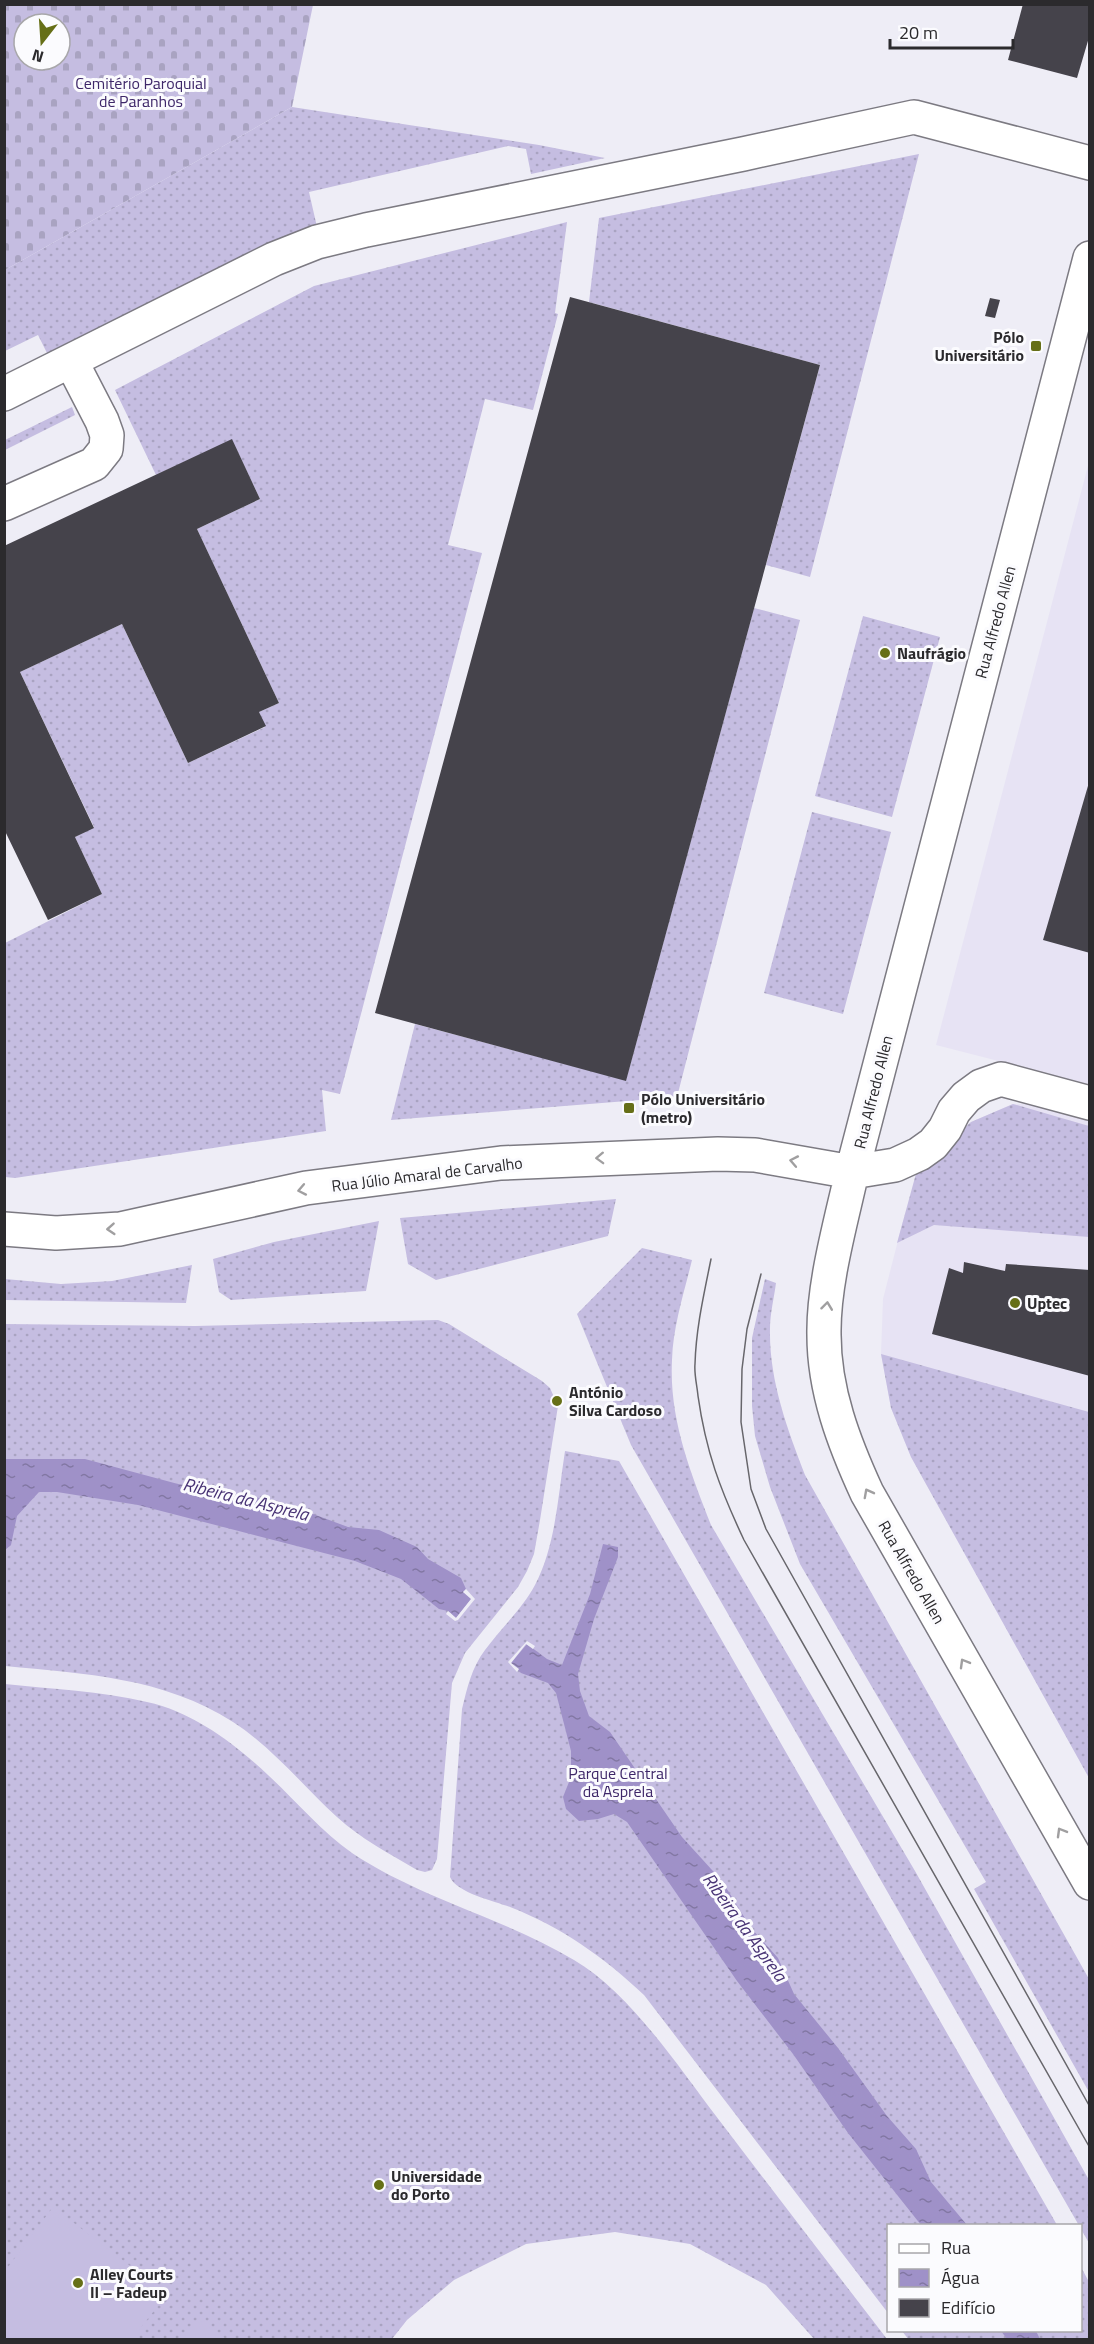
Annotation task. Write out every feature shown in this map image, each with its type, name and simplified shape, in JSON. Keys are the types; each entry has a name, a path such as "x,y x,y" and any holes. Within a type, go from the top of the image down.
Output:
{"street":[{"path":"4,394 274,259 317,242 914,117 1089,164"},
{"name":"Rua Alfredo Allen","path":"1089,258 852,1172 831,1270 824,1334 828,1387 839,1425 867,1493 1089,1883"},
{"path":"4,504 94,464 106,449 107,435 102,421 71,361"},
{"name":"Rua Júlio Amaral de Carvalho","path":"4,1229 56,1233 120,1229 306,1188 511,1163 755,1155 852,1172 895,1165 919,1154 933,1144 966,1097 981,1086 1001,1079 1089,1103"}],"shaded area":[{"path":"1089,462 1089,1084 936,1045"},
{"path":"1042,1103 1089,1117 1089,1778 911,1457 891,1408 881,1354 883,1299 903,1221 971,1122 1013,1104"}],"green space":[{"name":"Cemitério Paroquial de Paranhos","path":"5,4 313,4 292,107 5,270"},
{"path":"292,107 539,145 605,158 531,174 526,149 508,146 309,192 317,227 50,359 38,335 5,351 5,270"},
{"path":"919,154 810,577 766,565 820,365 589,302 599,218"},
{"path":"567,222 555,313 558,314 533,410 485,399 448,545 482,553 340,1094 322,1090 326,1131 15,1178 5,1177 5,943 102,894 75,837 94,827 20,672 122,624 188,763 265,727 259,712 279,703 197,529 260,499 232,440 156,475 115,390 314,286"},
{"path":"72,407 75,415 5,450 5,440"},
{"path":"754,608 800,620 677,1097 391,1120 415,1024 626,1080"},
{"path":"863,616 940,637 892,817 815,796"},
{"path":"812,812 891,832 843,1014 764,993"},
{"path":"1013,1104 1089,1126 1089,1237 934,1225 897,1243 917,1170 971,1122"},
{"path":"616,1199 608,1236 436,1280 408,1264 400,1218"},
{"path":"379,1221 366,1291 231,1300 219,1292 213,1259 274,1242"},
{"path":"642,1248 692,1260 674,1335 672,1382 682,1444 711,1525 915,1871 1089,2180 1089,2243 1082,2231 1082,2224 1078,2224 631,1445 577,1314"},
{"path":"192,1265 186,1303 5,1300 5,1279 61,1284 112,1281"},
{"path":"765,1279 776,1283 771,1312 770,1348 776,1385 780,1404 805,1475 1089,1979 1089,2092 974,1889 986,1882 800,1564 770,1487 755,1436 752,1406 752,1338"},
{"path":"438,1320 449,1324 542,1381 550,1388 558,1406 534,1554 518,1587 465,1653 452,1683 437,1859 432,1870 425,1872 417,1870 356,1832 337,1817 261,1743 233,1722 206,1707 179,1695 123,1680 5,1666 4,1324 195,1326"},
{"path":"881,1354 1089,1412 1089,1778 911,1457 891,1408"},
{"name":"Parque Central da Asprela","path":"565,1451 619,1461 1056,2224 887,2224 887,2312 644,1995 581,1944 529,1915 468,1892 454,1883 450,1877 462,1709 466,1693 480,1657 535,1585 548,1553"},
{"name":"Universidade do Porto","path":"5,1684 112,1695 147,1702 181,1713 212,1730 241,1751 309,1816 352,1853 406,1883 547,1945 594,1974 633,2010 669,2053 887,2339 814,2339 766,2285 690,2244 615,2232 526,2244 454,2280 407,2320 392,2339 5,2340"},
{"name":"Alley Courts II – Fadeup","path":"53,2207 167,2294 132,2339 5,2339 5,2271"},
{"path":"1082,2269 1089,2282 1089,2339 909,2340 903,2332 1082,2332"},
{"path":"199,2319 226,2339 183,2339"}],"water":[{"name":"Ribeira da Asprela","path":"5,1459 85,1459 178,1484 278,1501 348,1527 379,1530 417,1547 428,1559 461,1578 466,1589 463,1592 472,1598 456,1618 448,1611 439,1609 401,1579 355,1561 138,1505 57,1492 39,1492 17,1516 11,1545 5,1550"},
{"name":"Ribeira da Asprela","path":"603,1544 618,1547 618,1557 594,1619 578,1674 580,1691 589,1716 610,1732 682,1837 722,1881 751,1928 778,1958 794,1994 838,2048 887,2116 916,2149 931,2182 966,2224 920,2224 848,2133 793,2054 737,1981 627,1822 614,1814 579,1821 566,1809 563,1797 571,1777 571,1751 556,1693 548,1683 521,1673 511,1663 527,1644 547,1659 562,1665 590,1594"},
{"path":"1002,2332 1036,2332 1040,2339 1007,2339"}],"pier":[{"path":"466,1589 475,1599 455,1621 446,1614 448,1611 456,1618 471,1599 463,1592"},
{"path":"527,1641 535,1646 533,1649 526,1644 511,1663 519,1669 517,1672 508,1662"}],"building":[{"path":"1023,4 1090,4 1090,34 1077,78 1008,60"},
{"path":"570,297 820,365 626,1081 375,1013"},
{"path":"990,298 1000,300 995,318 985,316"},
{"path":"232,439 260,499 197,529 279,703 259,712 266,726 188,763 122,624 20,672 94,828 75,837 102,894 48,920 4,829 4,546"},
{"path":"1090,779 1090,953 1043,940"},
{"name":"Uptec","path":"964,1262 1005,1271 1006,1264 1090,1270 1090,1376 932,1334 949,1268 963,1273"}],"tram line":[{"path":"711,1259 699,1324 695,1372 705,1435 728,1504 744,1540 1090,2148"},
{"path":"761,1274 747,1329 742,1369 741,1422 751,1489 766,1529 1090,2107"}],"place":[{"name":"Pólo Universitário","path":"1036,346"},
{"name":"Naufrágio","path":"885,653"},
{"name":"Pólo Universitário (metro)","path":"629,1108"},
{"name":"Uptec","path":"1015,1303"},
{"name":"António Silva Cardoso","path":"557,1401"},
{"name":"Universidade do Porto","path":"379,2185"},
{"name":"Alley Courts II – Fadeup","path":"78,2283"}]}
